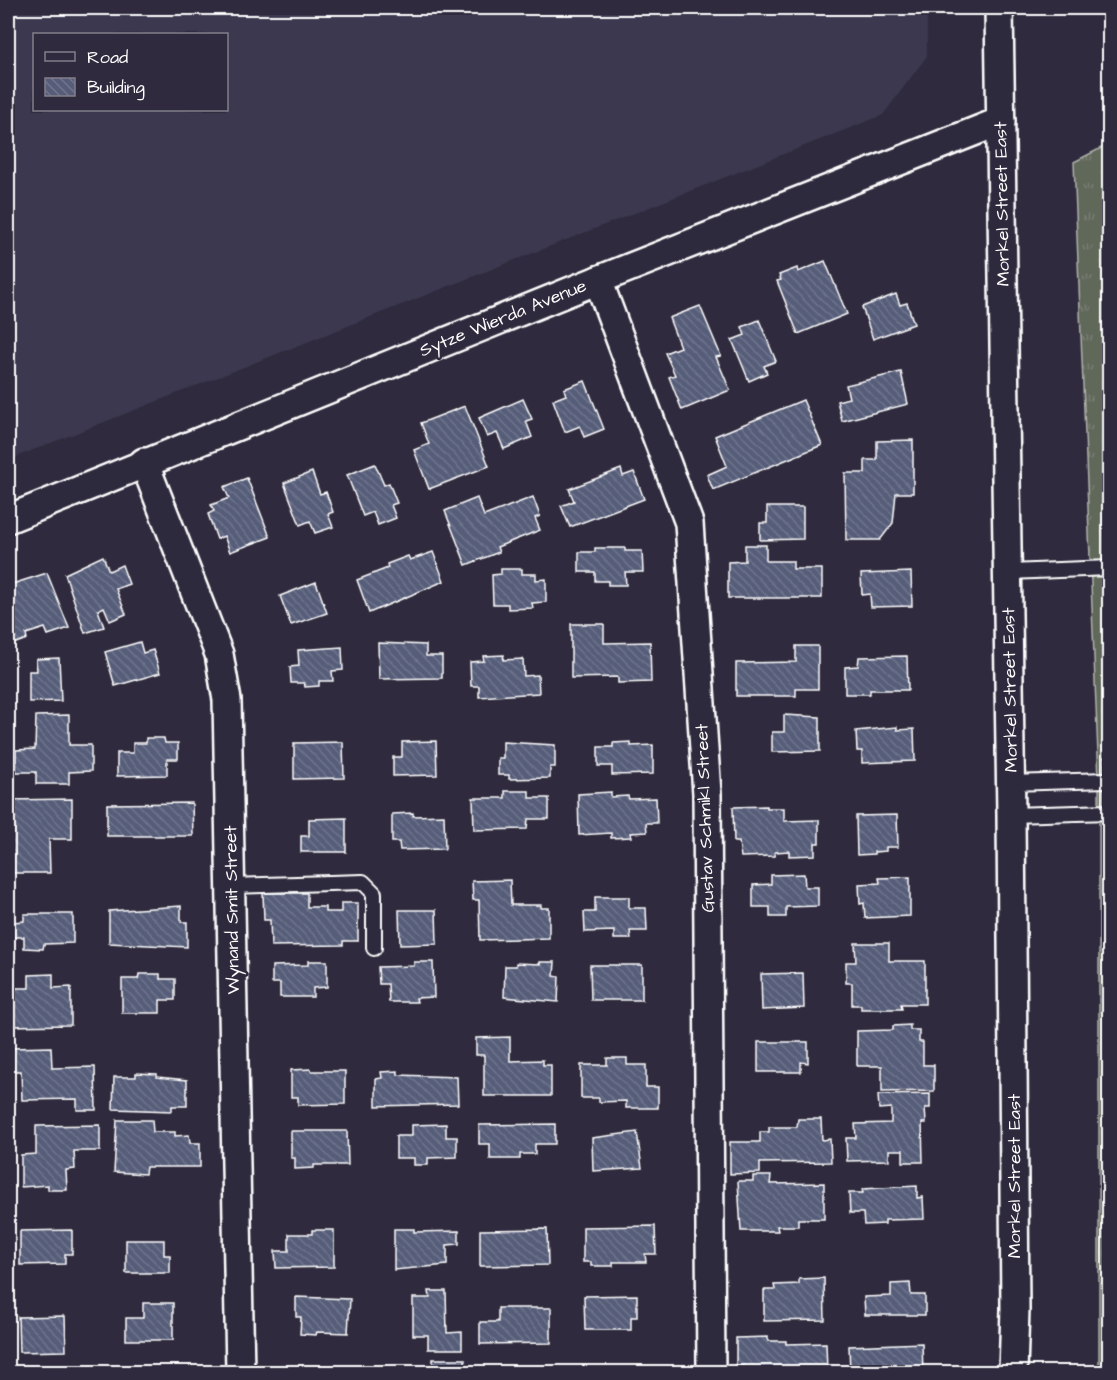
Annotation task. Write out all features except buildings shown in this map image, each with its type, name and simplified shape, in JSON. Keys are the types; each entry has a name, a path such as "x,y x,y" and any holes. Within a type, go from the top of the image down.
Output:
{"street":[{"name":"Morkel Street East","path":"999,8 1011,783 1015,1309 1013,1372"},
{"name":"Sytze Wierda Avenue","path":"8,519 598,280 1001,121"},
{"name":"Gustav Schmikl Street","path":"598,280 689,523 707,794 711,1372"},
{"name":"Wynand Smit Street","path":"144,462 219,654 224,676 230,747 240,1372"}],"lane":[{"path":"1008,572 1110,568"},
{"path":"1011,783 1107,780"},
{"path":"1011,815 1110,812"},
{"path":"232,886 363,882 374,893 374,948"}],"shaded area":[{"path":"8,8 927,8 927,56 883,115 8,460"}],"green space":[{"path":"1109,144 1109,1372 1099,1372 1099,780 1074,162"}]}
